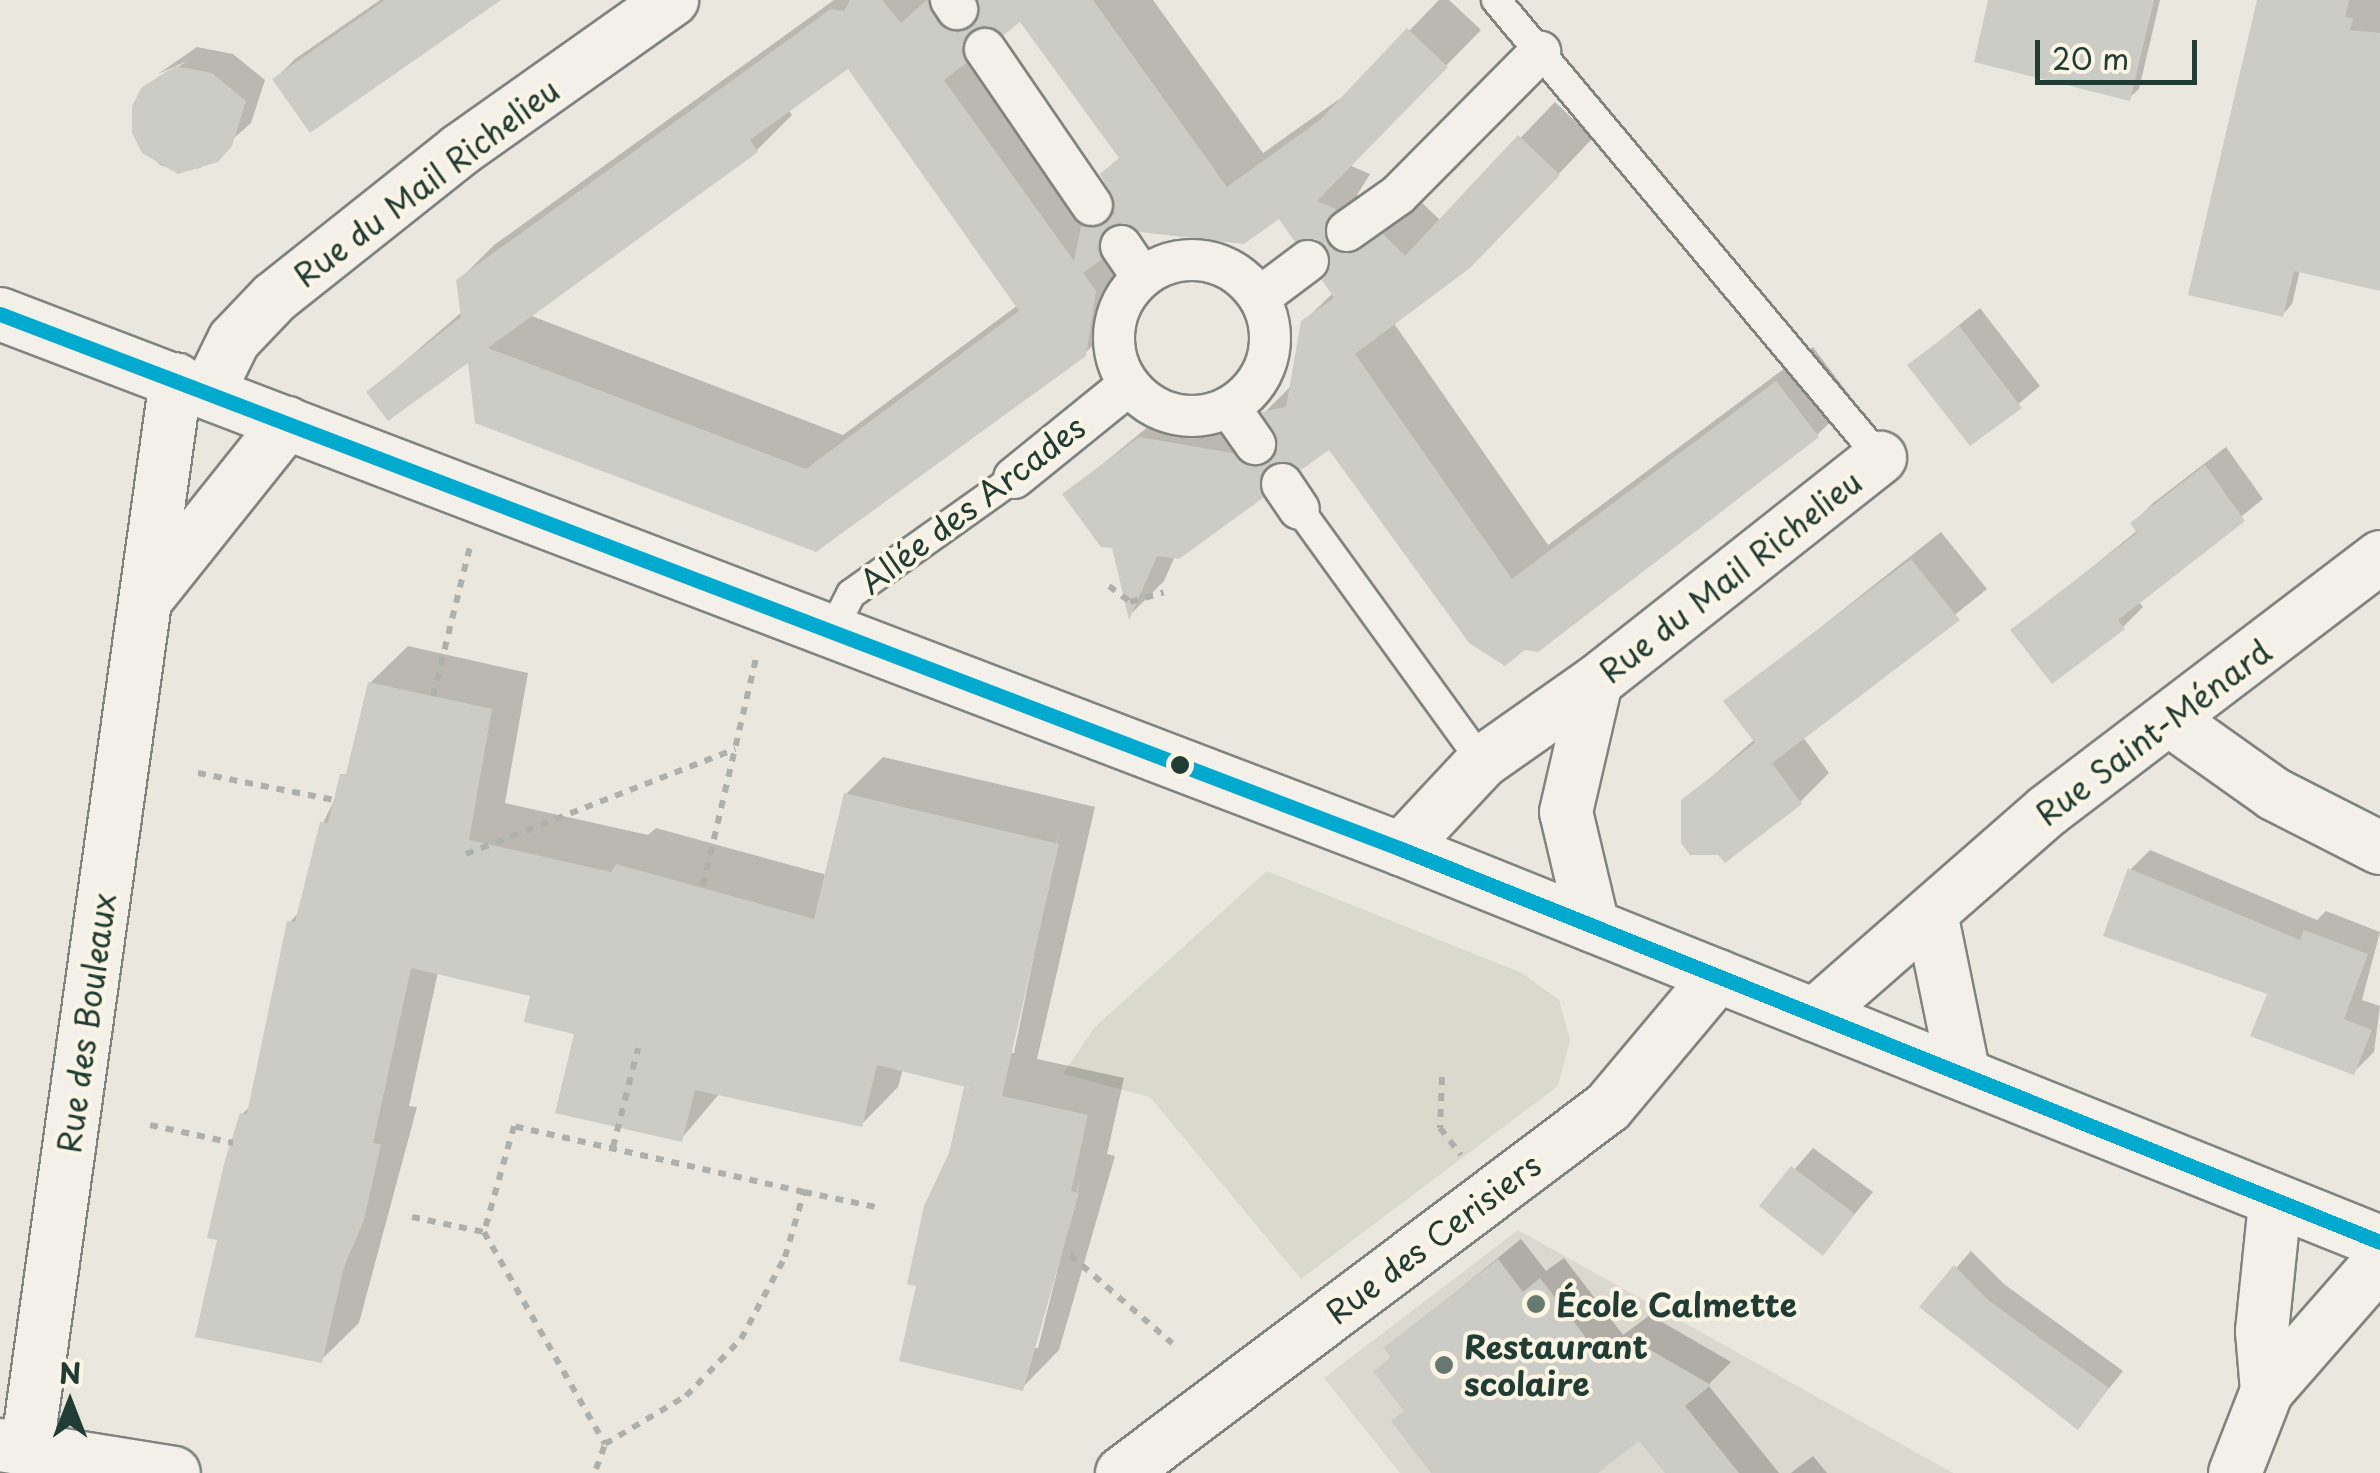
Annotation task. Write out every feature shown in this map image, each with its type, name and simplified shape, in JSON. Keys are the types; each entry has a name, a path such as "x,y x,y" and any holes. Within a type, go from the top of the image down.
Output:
{"street":[{"name":"Rue du Mail Richelieu","path":"192,385 274,298 460,150 672,0"},
{"path":"985,49 1092,205"},
{"path":"1347,232 1398,194 1540,52"},
{"path":"1192,259 1218,264 1260,297 1271,346 1264,371 1230,408 1209,416 1165,412 1129,385 1114,341 1132,262 1192,259"},
{"path":"1260,297 1308,261"},
{"path":"0,314 192,385 830,635 1401,849 2380,1242"},
{"name":"Rue des Bouleaux","path":"13,1447 147,598 192,385"},
{"name":"Allée des Arcades","path":"1014,478 1129,385"},
{"path":"1230,408 1255,444"},
{"path":"147,598 287,423"},
{"name":"Rue du Mail Richelieu","path":"1401,849 1482,762 1596,682 1880,458"},
{"name":"Rue Saint-Ménard","path":"1814,1015 2047,811 2380,557"},
{"path":"1593,926 1566,812 1596,682"},
{"path":"2170,720 2274,794 2380,848"},
{"path":"1931,914 1964,1075"},
{"name":"Rue des Cerisiers","path":"1122,1473 1608,1106 1718,976"},
{"path":"2267,1390 2262,1331 2275,1202"},
{"path":"2235,1473 2267,1390 2380,1262"},
{"path":"13,1447 174,1473"}],"lane":[{"name":"Rue du Mail Richelieu","path":"1496,0 1880,458"},
{"name":"Allée des Arcades","path":"830,635 851,594 1014,478"},
{"path":"1291,496 1482,762"}],"path":[{"path":"434,696 471,542"},
{"path":"1109,586 1130,602 1164,592"},
{"path":"702,886 758,653"},
{"path":"466,854 735,749"},
{"path":"198,773 334,800"},
{"path":"613,1147 638,1048"},
{"path":"1442,1077 1440,1128 1468,1164"},
{"path":"150,1124 233,1144"},
{"path":"605,1444 484,1232 514,1126 876,1207"},
{"path":"596,1469 605,1444 686,1396 741,1339 786,1257 804,1192"},
{"path":"412,1217 484,1232"},
{"path":"1070,1255 1172,1343"}],"shaded area":[{"path":"1267,871 1522,973 1559,1000 1570,1040 1558,1086 1301,1279 1150,1097 1063,1074 1094,1028"},
{"name":"École Calmette","path":"1518,1230 1953,1473 1400,1473 1324,1378"}],"building":[{"path":"385,0 501,0 310,133 272,79"},
{"path":"850,0 882,0 901,23 927,0 938,23 958,33 978,20 978,0 1093,0 1227,187 1320,120 1407,28 1448,67 1317,201 1336,209 1325,222 1328,245 1350,254 1383,234 1405,256 1518,135 1560,175 1470,268 1355,354 1512,579 1776,381 1819,437 1538,652 1525,650 1505,666 1469,643 1329,450 1301,470 1291,462 1270,464 1260,475 1263,498 1179,559 1157,556 1129,620 1112,548 1101,547 1062,494 1139,437 1232,453 1256,468 1276,455 1278,441 1261,412 1286,407 1301,321 1334,298 1322,280 1330,269 1327,248 1316,239 1295,242 1279,219 1244,244 1140,232 1120,222 1107,227 1097,247 1101,260 1083,273 1096,291 1086,356 816,552 475,423 468,363 388,421 366,392 461,317 456,280 831,9 844,11","holes":["1020,22 1119,158 1100,174 1115,202 1114,214 1095,228 1081,226 1074,261 944,80 966,63 961,50 971,30 984,25 1004,35","848,69 1019,311 806,469 488,348 758,152 750,140"]},
{"path":"1988,0 2154,0 2130,101 1974,62"},
{"path":"2257,0 2349,0 2345,17 2353,18 2350,30 2380,33 2380,291 2294,271 2283,317 2188,295"},
{"path":"175,66 212,73 246,101 232,146 218,162 178,174 142,153 132,133 132,106 141,88"},
{"path":"1959,326 2022,408 1970,446 1907,365"},
{"path":"2205,465 2245,521 2118,620 2125,629 2052,684 2010,630 2137,533 2130,523"},
{"path":"1911,559 1960,620 1772,763 1802,804 1725,863 1718,855 1690,855 1681,843 1681,800 1755,743 1723,701"},
{"path":"368,682 492,709 469,840 611,872 616,864 814,919 844,793 1059,844 1002,1096 1088,1115 1071,1191 1079,1193 1023,1391 899,1361 916,1286 907,1284 924,1206 949,1153 964,1087 986,1092 877,1065 862,1127 695,1090 682,1142 555,1113 574,1034 524,1022 530,996 411,968 373,1143 381,1144 364,1220 344,1267 322,1363 195,1337 217,1240 207,1238 240,1113 247,1114 287,921 295,922 320,822 328,823 340,774 346,774"},
{"path":"2128,868 2300,940 2304,930 2368,954 2344,1019 2372,1030 2354,1075 2250,1036 2267,994 2103,936"},
{"path":"1791,1166 1855,1214 1823,1256 1759,1206"},
{"name":"Restaurant scolaire","path":"1498,1259 1523,1292 1540,1278 1600,1356 1626,1336 1711,1385 1685,1406 1739,1473 1665,1473 1639,1441 1598,1473 1431,1473 1391,1421 1404,1411 1373,1372 1391,1357 1383,1348"},
{"path":"1954,1265 1988,1300 2109,1388 2078,1430 1919,1307"}],"transit line":[{"path":"0,314 1401,849 2380,1242"}],"place":[{"name":"École Calmette","path":"1536,1304"},
{"name":"Restaurant scolaire","path":"1444,1365"}]}
